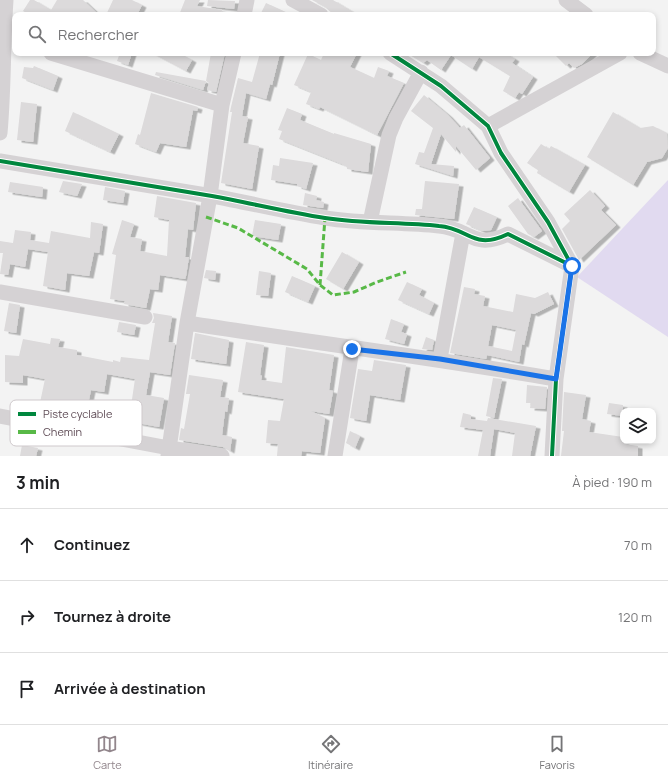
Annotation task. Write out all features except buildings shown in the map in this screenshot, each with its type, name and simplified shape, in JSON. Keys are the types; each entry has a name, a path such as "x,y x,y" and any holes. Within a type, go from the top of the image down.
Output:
{"street":[{"path":"0,133 9,40 6,0"},
{"path":"245,12 247,0"},
{"path":"293,0 315,12"},
{"path":"566,0 582,12"},
{"path":"61,56 222,105"},
{"path":"168,452 187,323 210,196 222,105 233,56"},
{"path":"395,56 421,72 488,126 501,153 548,222 572,266 556,379 552,456"},
{"path":"488,126 615,56"},
{"path":"646,56 668,66"},
{"path":"370,222 389,135 396,118 421,72"},
{"path":"0,161 210,196 325,218 442,226 463,233 470,238 480,240 492,240 508,234 572,266"},
{"path":"440,359 463,233"},
{"path":"0,292 145,316"},
{"path":"187,323 352,349 440,359 556,379"},
{"path":"335,456 352,349"},
{"path":"0,416 10,418"},
{"path":"140,446 168,452 222,456"}],"shaded area":[{"path":"668,180 668,337 577,277"}],"marked path":[{"path":"206,217 238,228 307,269 320,285 333,295 354,292 406,272"},
{"path":"320,285 325,218"}],"cycle path":[{"path":"395,56 441,86 488,126 501,153 548,222 572,266 556,379 552,456"},
{"path":"0,161 212,196 325,218 439,226 458,230 472,237 487,240 496,239 508,234 572,266"}],"route":[{"path":"352,349 440,359 556,379 572,266"}]}
